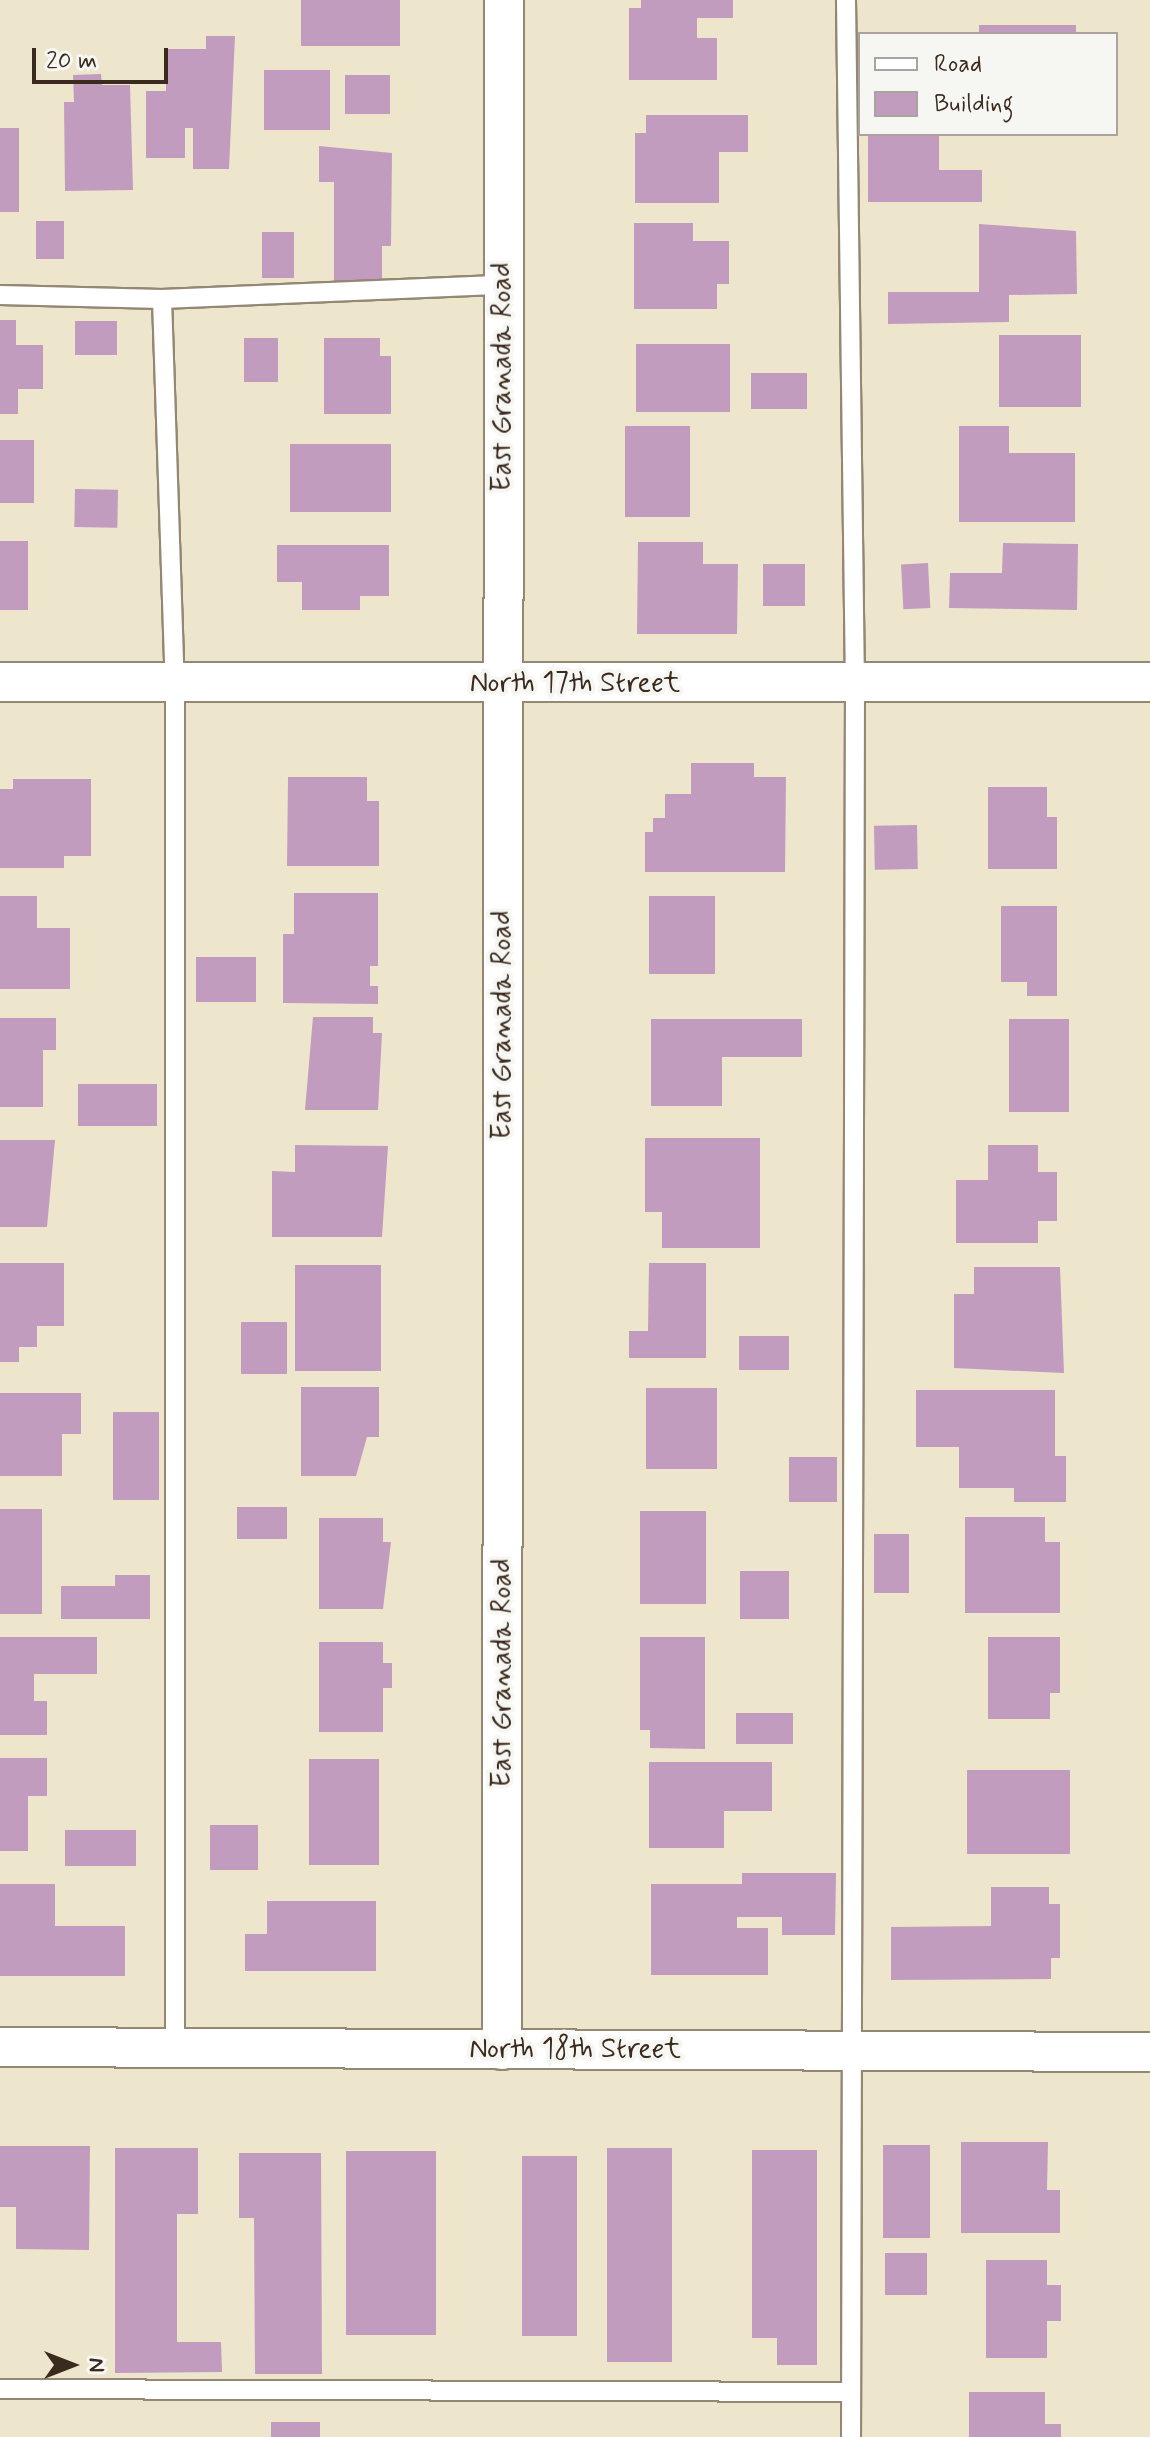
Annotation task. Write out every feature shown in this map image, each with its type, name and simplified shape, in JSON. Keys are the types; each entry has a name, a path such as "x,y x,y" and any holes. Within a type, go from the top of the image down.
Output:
{"street":[{"name":"East Granada Road","path":"502,2050 504,0"},
{"name":"North 17th Street","path":"0,682 1150,682"},
{"name":"North 18th Street","path":"0,2047 1150,2052"}],"lane":[{"path":"846,0 855,684 851,2437"},
{"path":"0,295 162,299 503,285"},
{"path":"162,299 175,684 175,2050"},
{"path":"0,2389 850,2392"}],"building":[{"path":"301,0 400,0 400,46 301,46"},
{"path":"641,0 733,0 733,18 697,18 697,38 717,38 717,80 629,80 629,8 641,8"},
{"path":"979,25 1076,25 1076,32 979,32"},
{"path":"206,36 235,36 229,169 193,169 193,128 185,128 185,158 146,158 146,91 166,91 166,49 206,49"},
{"path":"264,70 330,70 330,130 264,130"},
{"path":"101,74 102,85 130,85 133,190 65,191 64,102 74,102 73,75"},
{"path":"345,75 390,75 390,114 345,114"},
{"path":"646,115 748,115 748,152 719,152 719,203 635,203 635,133 646,133"},
{"path":"0,128 19,128 19,212 0,212"},
{"path":"868,136 939,136 939,170 982,170 982,202 868,202"},
{"path":"319,146 392,153 391,246 382,246 382,285 334,285 334,182 319,182"},
{"path":"36,221 64,221 64,259 36,259"},
{"path":"634,223 693,223 693,241 729,241 729,284 717,284 717,309 634,309"},
{"path":"979,224 1076,231 1077,294 1009,295 1009,322 888,324 888,292 979,292"},
{"path":"262,232 294,232 294,278 262,278"},
{"path":"0,320 16,320 16,345 43,345 43,389 18,389 18,414 0,414"},
{"path":"75,321 117,321 117,355 75,355"},
{"path":"999,335 1081,335 1081,407 999,407"},
{"path":"244,338 278,338 278,382 244,382"},
{"path":"324,338 380,338 380,356 391,356 391,414 324,414"},
{"path":"636,344 730,344 730,412 636,412"},
{"path":"751,373 807,373 807,409 751,409"},
{"path":"625,426 690,426 690,517 625,517"},
{"path":"959,426 1009,426 1009,453 1075,453 1075,522 959,522"},
{"path":"0,440 34,440 34,503 0,503"},
{"path":"290,444 391,444 391,512 290,512"},
{"path":"75,489 118,490 117,528 74,527"},
{"path":"0,541 28,541 28,610 0,610"},
{"path":"638,542 703,542 703,564 738,564 737,634 637,634"},
{"path":"1003,543 1078,544 1077,610 949,608 950,573 1002,573"},
{"path":"277,545 389,545 389,596 360,596 360,610 302,610 302,582 277,582"},
{"path":"928,563 930,608 903,609 901,564"},
{"path":"763,564 805,564 805,606 763,606"},
{"path":"691,763 754,763 754,777 786,777 785,872 645,872 645,832 653,832 653,818 665,818 665,794 691,794"},
{"path":"288,777 367,777 367,801 379,801 379,866 287,866"},
{"path":"13,779 91,779 91,856 64,856 64,868 0,868 0,789 13,789"},
{"path":"988,787 1047,787 1047,817 1057,817 1057,869 988,869"},
{"path":"917,825 918,869 875,870 874,826"},
{"path":"294,893 378,893 378,966 370,966 370,986 378,986 378,1004 283,1003 283,934 294,934"},
{"path":"0,896 37,896 37,928 70,928 70,989 0,989"},
{"path":"649,896 715,896 715,974 649,974"},
{"path":"1001,906 1057,906 1057,996 1027,996 1027,982 1001,982"},
{"path":"196,957 256,957 256,1002 196,1002"},
{"path":"313,1017 373,1017 373,1033 382,1033 378,1110 305,1110"},
{"path":"0,1018 56,1018 56,1050 43,1050 43,1107 0,1107"},
{"path":"651,1019 802,1019 802,1057 722,1057 722,1106 651,1106"},
{"path":"1009,1019 1069,1019 1069,1112 1009,1112"},
{"path":"78,1084 157,1084 157,1126 78,1126"},
{"path":"645,1138 760,1138 760,1248 662,1248 662,1212 645,1212"},
{"path":"0,1140 55,1140 47,1227 0,1227"},
{"path":"295,1145 388,1146 382,1237 272,1237 272,1171 295,1172"},
{"path":"988,1145 1038,1145 1038,1172 1057,1172 1057,1221 1038,1221 1038,1243 956,1243 956,1180 988,1180"},
{"path":"0,1263 64,1263 64,1326 37,1326 37,1347 19,1347 19,1362 0,1362"},
{"path":"649,1263 706,1263 706,1358 629,1358 629,1331 648,1331"},
{"path":"295,1265 381,1265 381,1371 295,1371"},
{"path":"974,1267 1060,1267 1064,1373 954,1368 954,1294 974,1294"},
{"path":"241,1322 287,1322 287,1374 241,1374"},
{"path":"739,1336 789,1336 789,1370 739,1370"},
{"path":"301,1387 379,1387 379,1437 367,1437 356,1476 301,1476"},
{"path":"646,1388 717,1388 717,1469 646,1469"},
{"path":"916,1390 1055,1390 1055,1456 1066,1456 1066,1502 1014,1502 1014,1488 959,1488 959,1447 916,1447"},
{"path":"0,1393 81,1393 81,1434 62,1434 62,1476 0,1476"},
{"path":"113,1412 159,1412 159,1500 113,1500"},
{"path":"789,1457 837,1457 837,1502 789,1502"},
{"path":"237,1507 287,1507 287,1539 237,1539"},
{"path":"0,1509 42,1509 42,1614 0,1614"},
{"path":"640,1511 706,1511 706,1604 640,1604"},
{"path":"965,1517 1045,1517 1045,1542 1060,1542 1060,1613 965,1613"},
{"path":"319,1518 383,1518 383,1542 391,1542 383,1609 319,1609"},
{"path":"874,1534 909,1534 909,1593 874,1593"},
{"path":"740,1571 789,1571 789,1619 740,1619"},
{"path":"115,1575 150,1575 150,1619 61,1619 61,1586 115,1586"},
{"path":"0,1637 97,1637 97,1674 34,1674 34,1701 47,1701 47,1735 0,1735"},
{"path":"640,1637 705,1637 705,1749 650,1748 650,1730 640,1730"},
{"path":"988,1637 1060,1637 1060,1693 1050,1693 1050,1719 988,1719"},
{"path":"319,1642 383,1642 383,1663 392,1663 392,1688 383,1688 383,1732 319,1732"},
{"path":"736,1713 793,1713 793,1744 736,1744"},
{"path":"0,1758 47,1758 47,1796 28,1796 28,1851 0,1851"},
{"path":"309,1759 379,1759 379,1865 309,1865"},
{"path":"649,1762 772,1762 772,1811 724,1811 724,1848 649,1848"},
{"path":"967,1770 1070,1770 1070,1854 967,1854"},
{"path":"210,1825 258,1825 258,1870 210,1870"},
{"path":"65,1830 136,1830 136,1866 65,1866"},
{"path":"742,1873 836,1873 835,1935 782,1935 782,1917 737,1917 737,1928 768,1928 768,1975 651,1975 651,1884 742,1884"},
{"path":"0,1884 55,1884 55,1926 125,1926 125,1976 0,1976"},
{"path":"991,1887 1049,1887 1049,1904 1060,1904 1060,1958 1051,1958 1051,1979 891,1980 891,1927 991,1926"},
{"path":"267,1901 376,1901 376,1971 245,1971 245,1934 267,1934"},
{"path":"961,2142 1048,2142 1047,2190 1060,2190 1060,2233 961,2233"},
{"path":"883,2145 930,2145 930,2238 883,2238"},
{"path":"0,2146 90,2146 89,2250 16,2249 16,2207 0,2207"},
{"path":"115,2148 198,2148 198,2214 177,2214 177,2342 221,2342 222,2372 115,2373"},
{"path":"607,2148 672,2148 672,2362 607,2362"},
{"path":"752,2150 817,2150 817,2365 777,2365 777,2338 752,2338"},
{"path":"346,2151 436,2151 436,2335 346,2335"},
{"path":"239,2153 321,2153 322,2374 255,2374 254,2218 239,2218"},
{"path":"522,2156 577,2156 577,2336 522,2336"},
{"path":"885,2253 927,2253 927,2295 885,2295"},
{"path":"986,2260 1047,2260 1047,2285 1061,2285 1061,2321 1047,2321 1047,2358 986,2358"},
{"path":"969,2392 1045,2392 1045,2424 1061,2424 1061,2437 969,2437"},
{"path":"271,2422 320,2422 320,2437 271,2437"}]}
